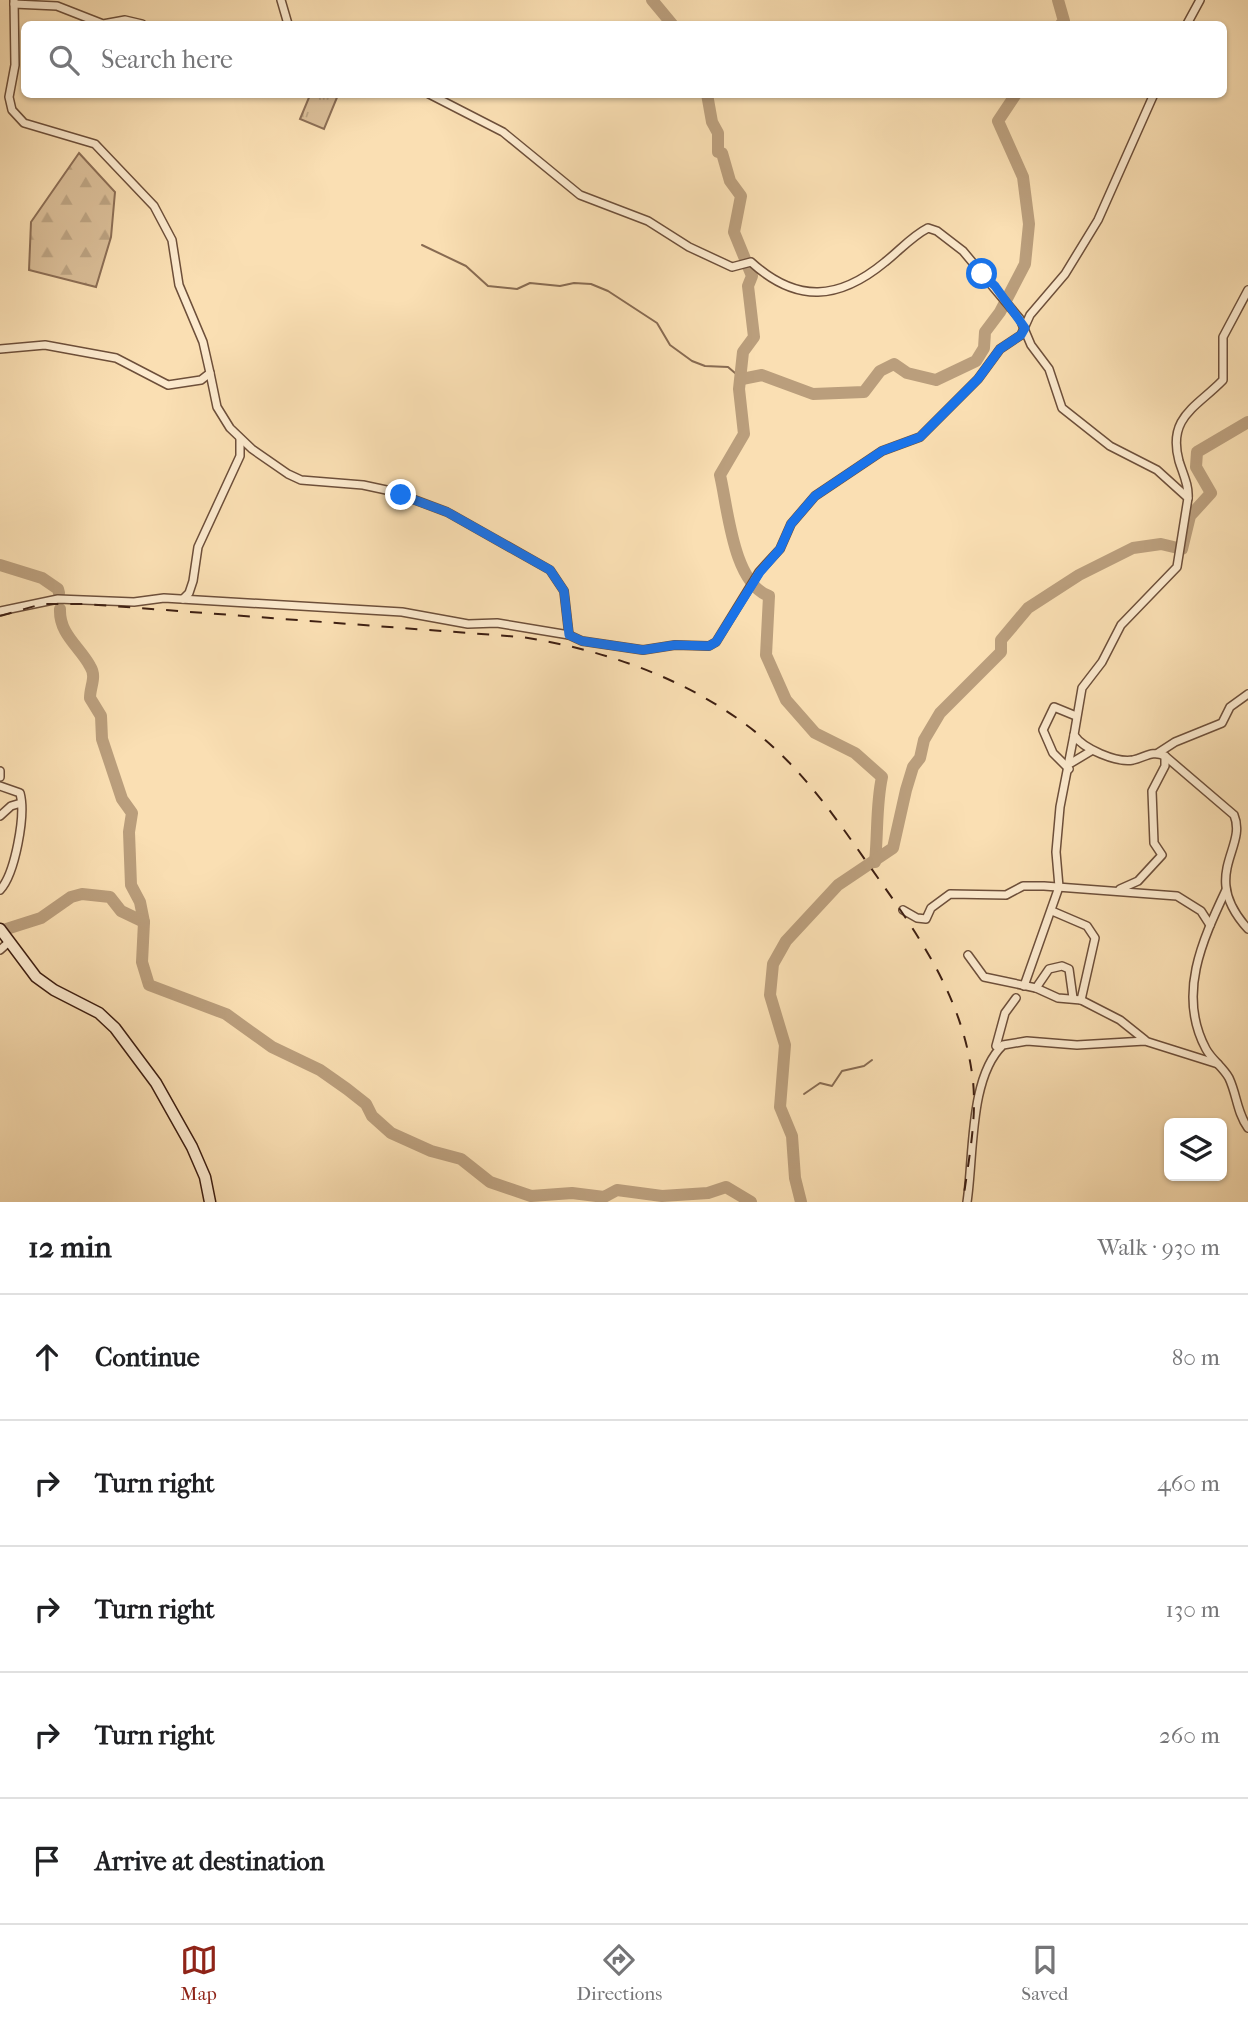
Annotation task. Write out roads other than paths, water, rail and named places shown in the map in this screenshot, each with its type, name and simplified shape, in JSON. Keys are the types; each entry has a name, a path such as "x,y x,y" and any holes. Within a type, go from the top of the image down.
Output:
{"street":[{"path":"281,0 287,21"},
{"path":"1190,21 1200,0"},
{"path":"95,21 57,6 14,2 15,65 9,97 14,115 24,123 85,139 102,149 154,206 172,240 179,285 203,342 217,407 240,438 269,461 300,480 363,485 391,491 447,512 550,570 564,591 569,635"},
{"path":"0,98 9,97"},
{"path":"437,98 503,132 580,195 659,226 689,247 732,267 751,262 794,288 815,293 842,290 880,266 923,230 932,229 963,251 995,286 1025,328 1031,345 1049,369 1062,408 1110,446 1157,470 1188,498"},
{"path":"0,611 58,599 134,602 182,599 273,606 351,607 446,618 468,624 497,623 569,635 582,641 643,650 675,645 709,646 716,642 760,572 780,549 791,524 815,496 882,451 920,437 978,379 1000,349 1021,335 1042,298 1080,252 1098,220 1152,98"},
{"path":"1024,986 1059,887 1056,852 1060,807 1070,766 1082,688 1102,662 1121,625 1177,567 1189,491 1178,457 1179,425 1186,412 1223,380 1223,337 1248,290"},
{"path":"0,349 45,345 122,360 168,385 201,380 209,373"},
{"path":"182,599 189,593 193,581 198,547 240,456 240,438"},
{"path":"1074,735 1091,751 1126,760 1162,755 1175,742 1222,723 1230,707 1248,694"},
{"path":"1070,766 1054,753 1043,730 1054,707 1076,716"},
{"path":"1070,766 1091,751"},
{"path":"1119,890 1136,882 1162,855 1154,843 1152,791 1164,766 1162,755"},
{"path":"1162,755 1217,799 1236,819 1225,873 1226,890 1248,929"},
{"path":"0,771 0,777"},
{"path":"0,786 20,793 21,803 21,835 8,877 0,890"},
{"path":"0,816 11,806 21,803"},
{"path":"903,910 921,919 929,916 931,908 950,894 1006,895 1023,886 1059,887 1119,890 1183,898 1200,911 1210,925"},
{"path":"1226,890 1210,925 1191,985 1200,1036 1208,1054 1230,1080 1240,1117 1248,1128"},
{"path":"1052,911 1087,926 1095,939 1077,999"},
{"path":"0,929 46,985 91,1008 114,1028 156,1083 192,1147 211,1199"},
{"path":"0,950 10,941"},
{"path":"968,955 984,977 1036,988 1058,998 1077,999 1120,1020 1145,1041"},
{"path":"1036,988 1049,969 1062,966 1069,970 1077,999"},
{"path":"996,1045 1008,1007 1016,998"},
{"path":"967,1202 977,1094 990,1060 1003,1045 1027,1041 1077,1045 1145,1041 1218,1064"}],"waterway":[{"path":"652,0 670,21"},
{"path":"1058,0 1064,21"},
{"path":"708,98 712,122 718,133 718,152 722,153 730,181 741,196 734,232 752,276 748,286 754,337 743,352 739,389 744,434 720,475 730,525 747,576 757,588 769,596 766,655 786,700 815,733 855,753 882,777 875,862"},
{"path":"742,379 762,375 813,394 864,392 880,371 894,364 907,373 936,380 976,361 984,348 985,332 1000,312 1025,264 1029,224 1023,177 998,121 1013,98"},
{"path":"422,245 466,266 488,286 517,289 530,283 560,286 574,283 591,284 608,291 657,323 670,345 692,361 705,366 728,367 742,379"},
{"path":"801,1202 795,1178 792,1136 780,1107 785,1045 770,995 773,964 786,941 838,885 893,848 906,790 913,767 920,758 924,740 940,713 1001,652 1001,640 1028,608 1079,575 1133,548 1161,544 1182,549 1190,516 1211,493 1196,467 1197,452 1248,422"},
{"path":"0,565 42,578 58,589 59,593"},
{"path":"60,609 66,633 92,670 90,698 101,716 102,739 122,799 132,813 129,832 131,885 140,902 144,922 142,962 149,985 226,1014 272,1047 320,1070 347,1089 366,1104 372,1116 391,1133 431,1151 461,1159 490,1182 531,1196 572,1193 604,1197 617,1190 662,1196 708,1193 726,1187 751,1202"},
{"path":"0,931 41,918 71,897 82,894 110,897 121,911 144,922"},
{"path":"804,1094 820,1083 832,1086 842,1071 864,1066 872,1060"}],"railway":[{"path":"0,616 42,604 86,604 521,637 597,653 634,665 706,698 769,743 809,784 899,908 941,977 961,1026 973,1081 973,1126 963,1202"}]}
